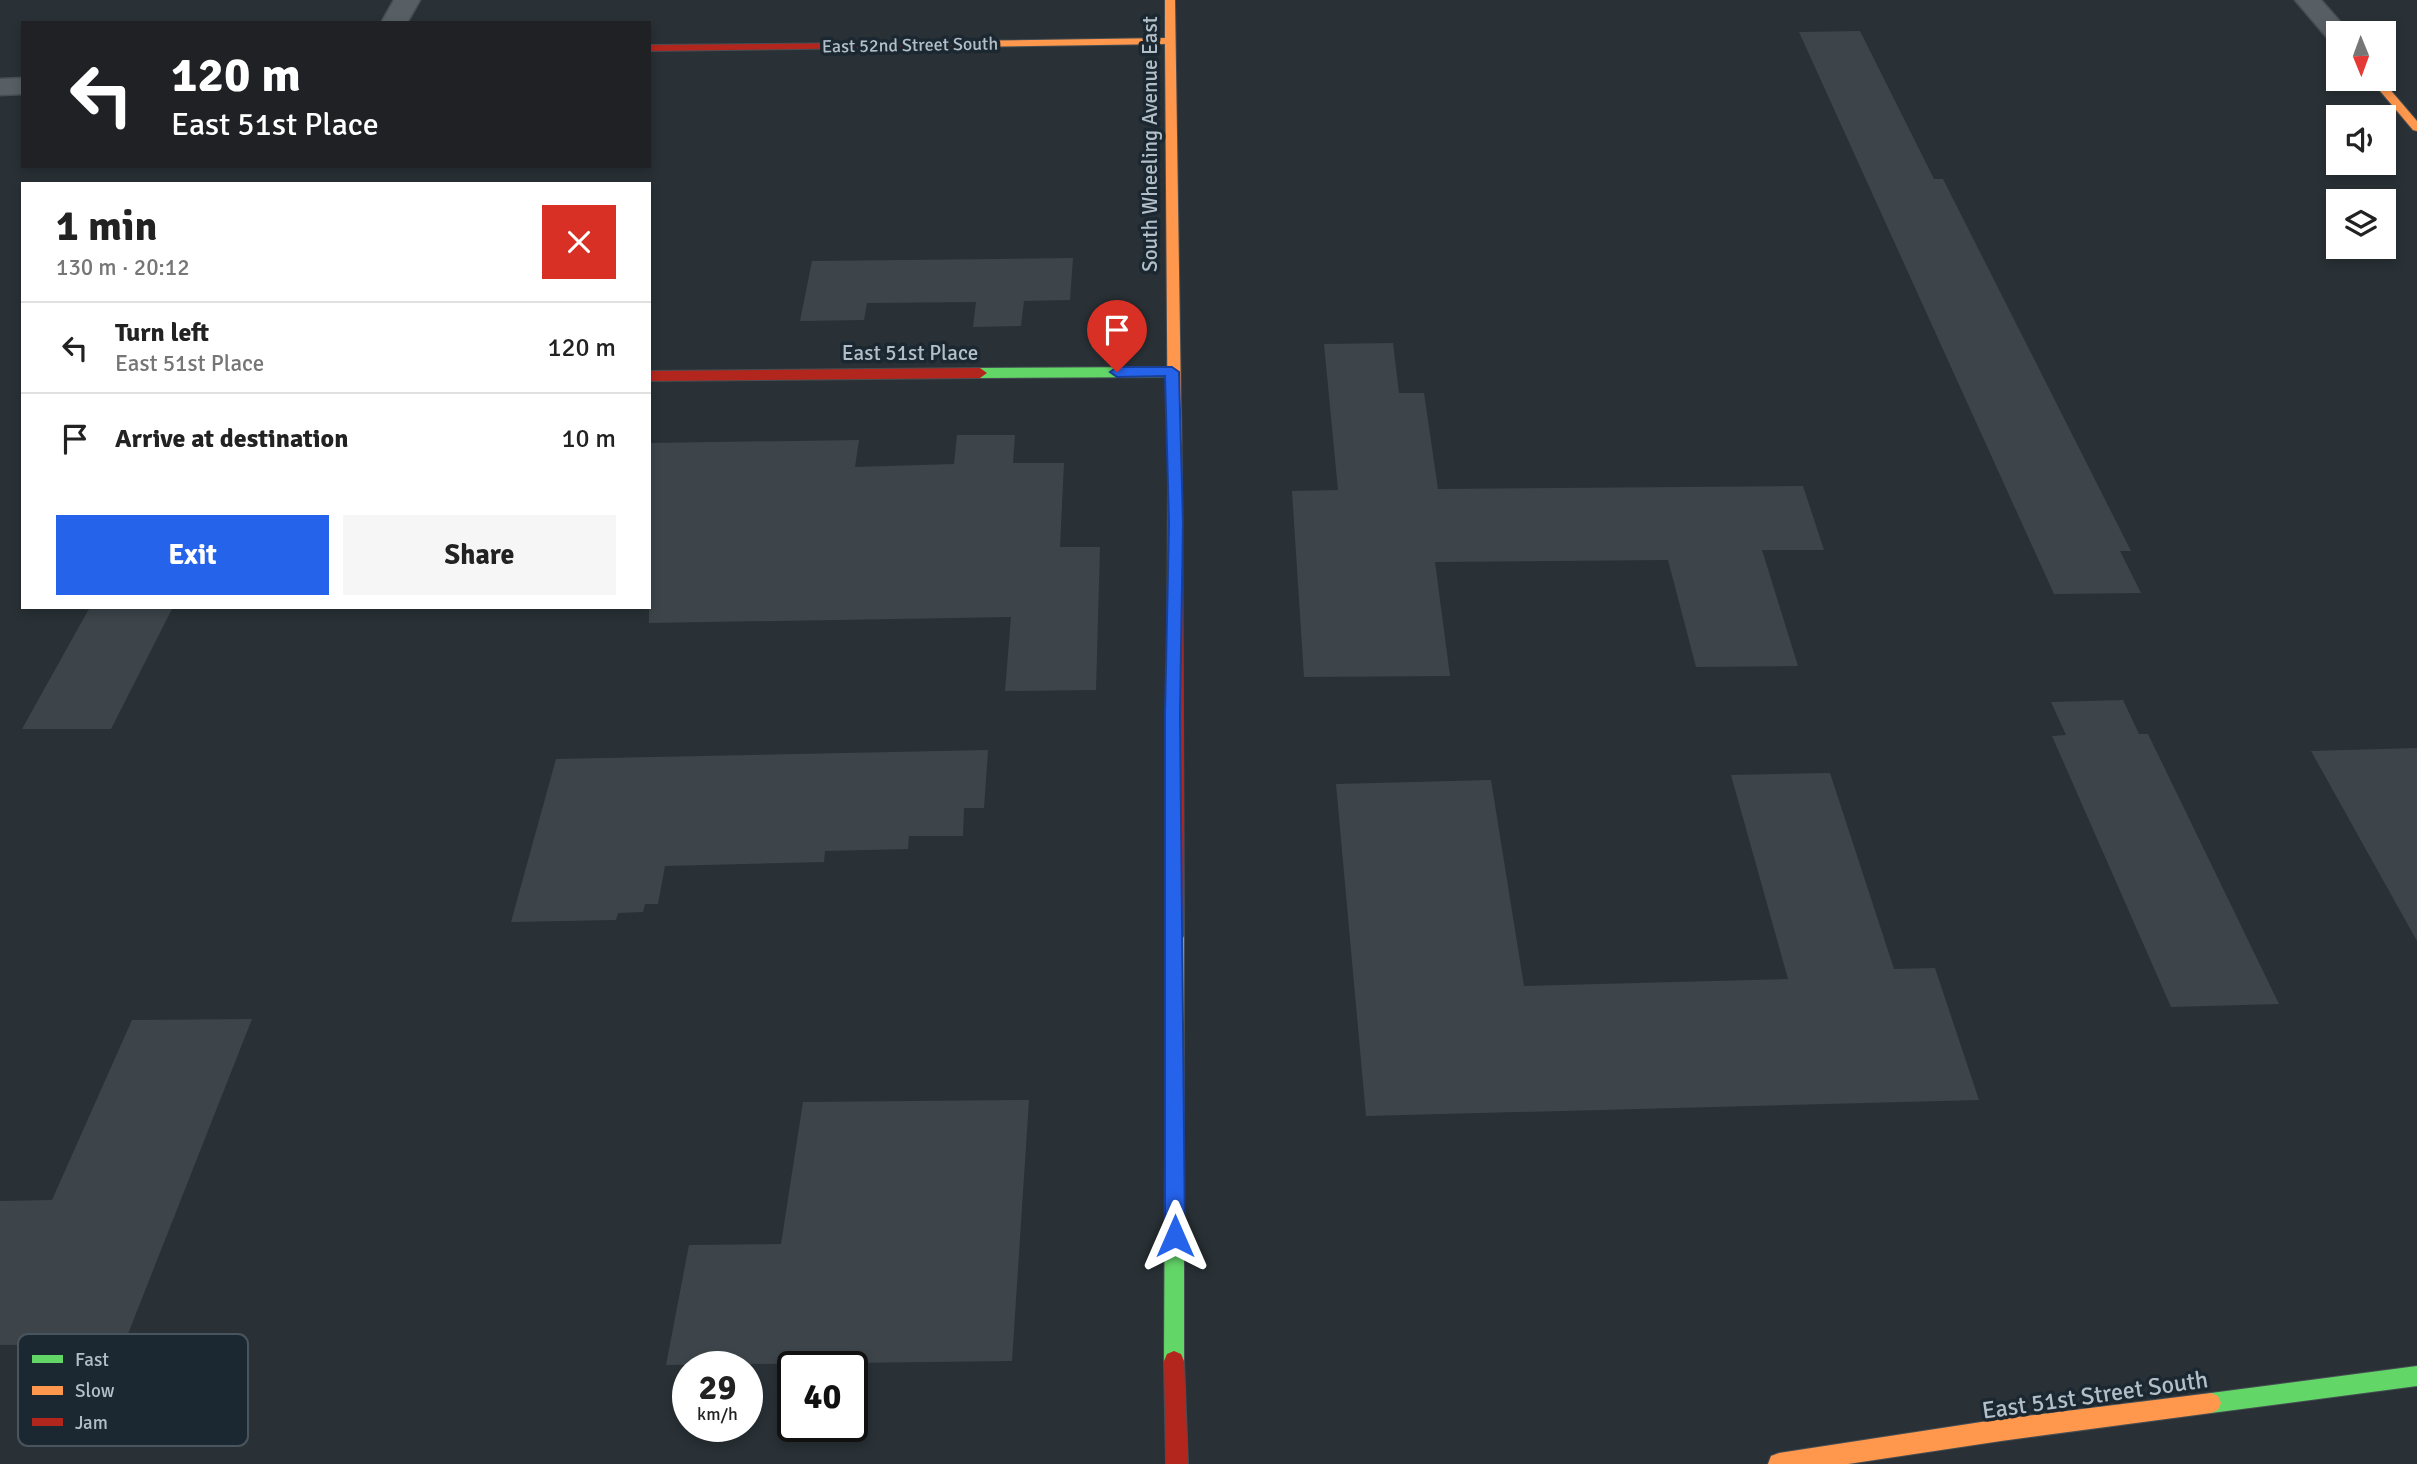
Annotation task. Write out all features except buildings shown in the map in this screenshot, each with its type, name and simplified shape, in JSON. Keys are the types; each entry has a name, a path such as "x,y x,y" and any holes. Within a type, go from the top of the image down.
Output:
{"street":[{"path":"395,21 407,0"},
{"name":"South Wheeling Avenue East","path":"1170,0 1172,372 1176,523 1172,713 1176,1076 1174,1395 1177,1464"},
{"path":"2308,0 2326,21"},
{"name":"East 52nd Street South","path":"651,48 1170,41"},
{"path":"0,87 21,86"},
{"path":"2385,91 2417,128"},
{"name":"East 51st Place","path":"651,376 1172,372"},
{"name":"East 51st Street South","path":"1779,1464 2001,1430 2417,1376"}],"traffic: fast":[{"path":"980,373 1172,372"},
{"path":"1174,1361 1175,936"},
{"path":"2211,1403 2417,1376"}],"traffic: slow":[{"path":"1170,0 1175,471"},
{"path":"958,44 1170,41"},
{"path":"2385,91 2417,128"},
{"path":"1779,1464 2001,1430 2211,1403"}],"traffic: jam":[{"path":"651,48 958,44"},
{"path":"651,376 980,373"},
{"path":"1175,471 1175,936"},
{"path":"1174,1361 1177,1464"}],"route":[{"path":"1117,372 1172,372 1176,523 1172,713 1175,1236"}]}
